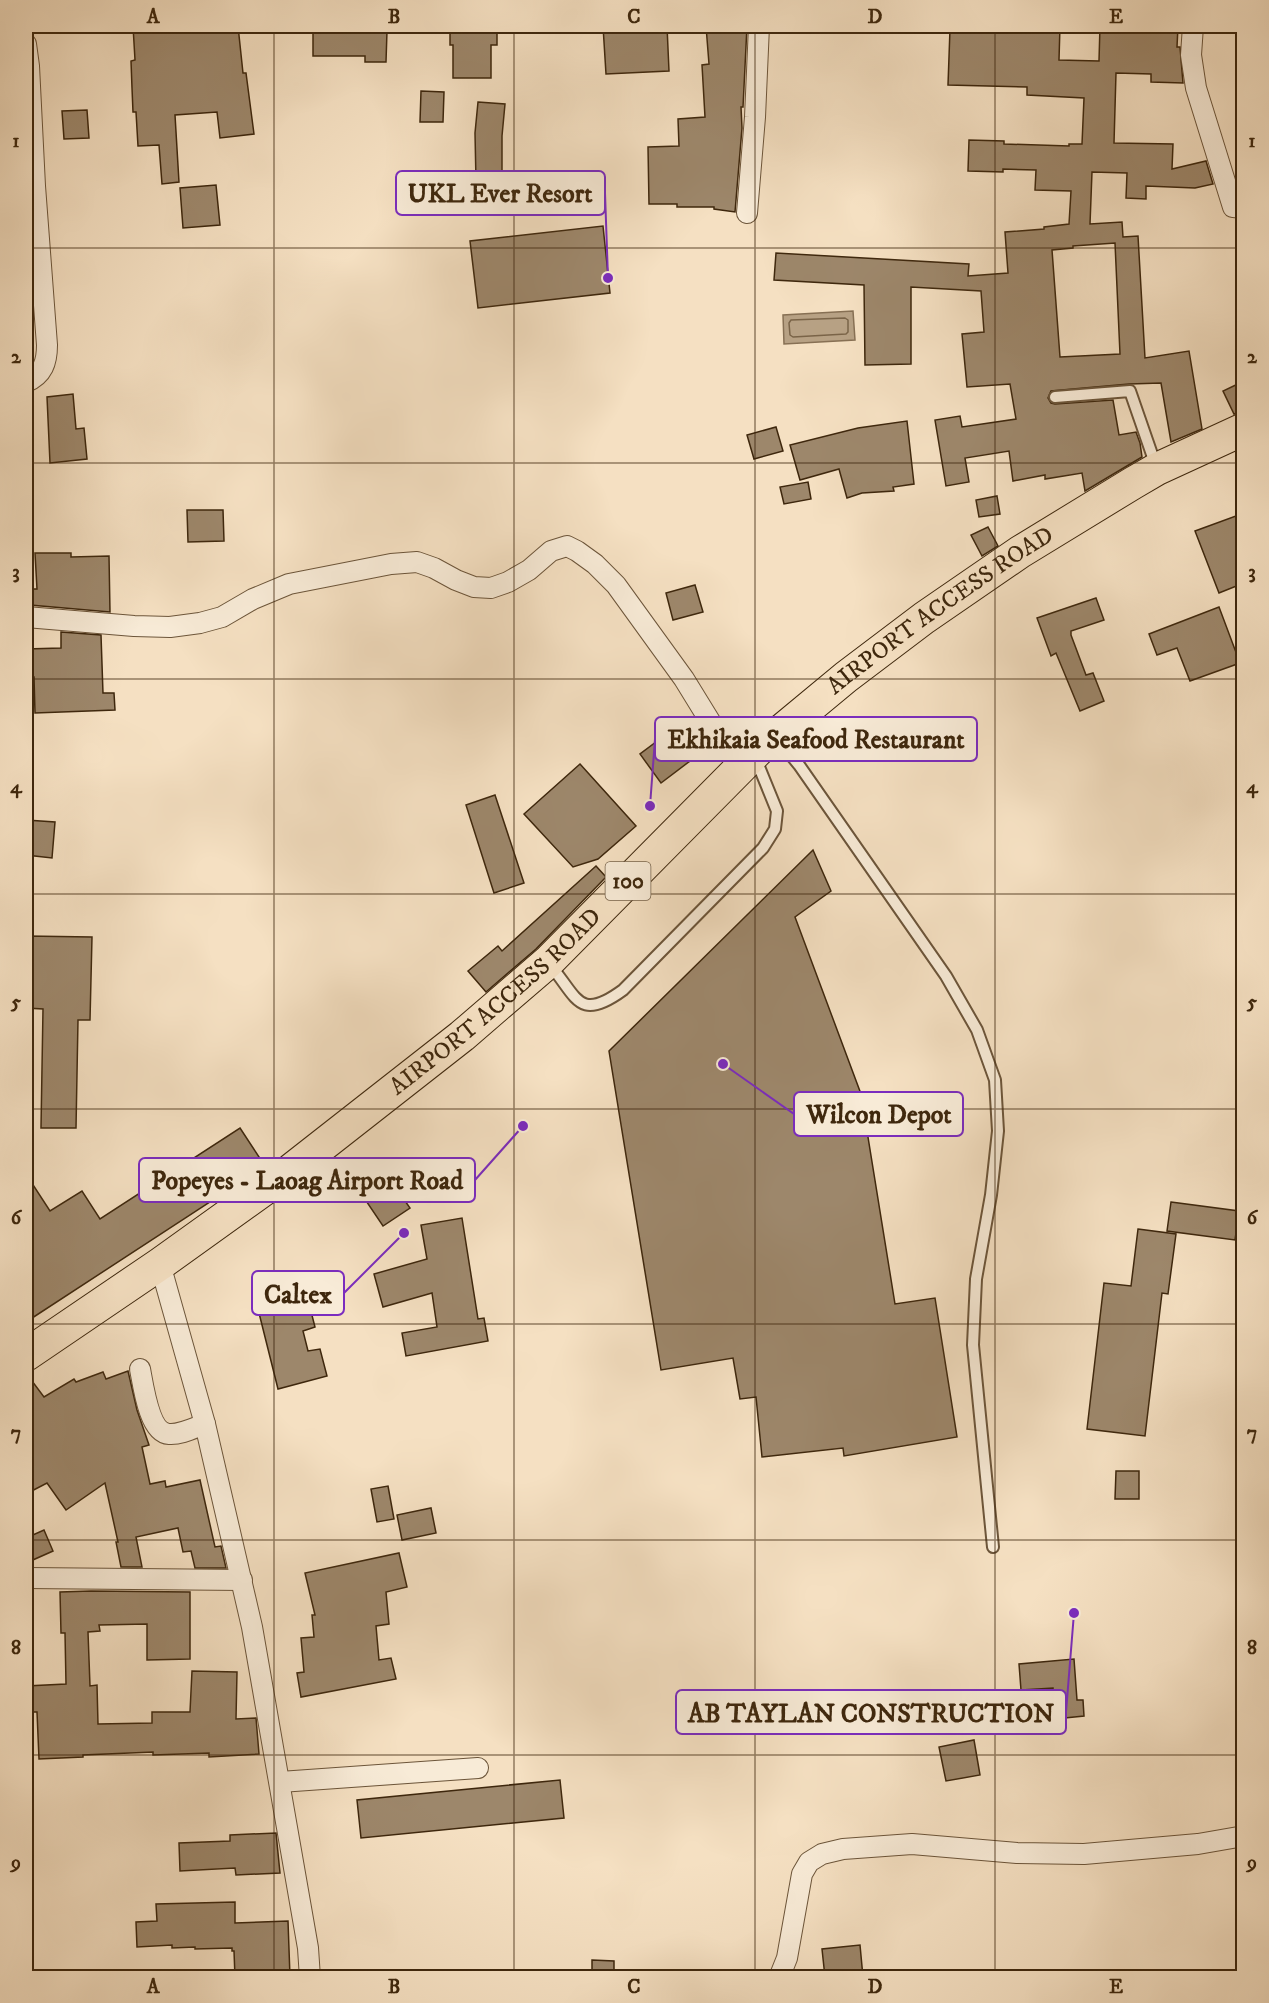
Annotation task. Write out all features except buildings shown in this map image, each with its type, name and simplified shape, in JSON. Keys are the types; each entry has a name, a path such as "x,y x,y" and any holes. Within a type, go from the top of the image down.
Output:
{"main road":[{"name":"AIRPORT ACCESS ROAD","path":"26,1355 160,1264 291,1170 462,1036 548,962 756,754 846,677 924,618 1020,552 1157,469 1244,429"}],"street":[{"path":"747,213 755,117 759,26"},
{"path":"1193,26 1191,55 1196,88 1233,207 1244,208"},
{"path":"26,44 47,345 47,357 42,370 35,378 26,382"},
{"path":"26,617 134,626 170,627 200,624 289,584 391,564 417,562 474,587 491,588 508,582 529,570 551,551 567,546 577,550 595,564 616,585 684,679 756,754"},
{"path":"160,1264 205,1424 252,1627 308,1948 310,1977"},
{"path":"140,1369 151,1417 159,1431 167,1435 205,1424"},
{"path":"26,1578 242,1580"},
{"path":"280,1782 478,1768"},
{"path":"779,1977 787,1958 802,1874 810,1862 822,1854 843,1848 912,1844 1017,1853 1084,1854 1198,1844 1244,1836"}],"lane":[{"path":"1055,397 1130,391 1157,469"},
{"path":"548,962 580,1004 592,1006 607,1002 623,990 763,848 775,829 777,811 756,754"},
{"path":"756,754 799,765 946,976 977,1030 995,1080 998,1131 991,1196 976,1279 973,1345 993,1546"}],"water":[{"path":"853,311 855,340 784,344 783,315"}],"place":[{"name":"UKL Ever Resort","path":"608,278"},
{"name":"Ekhikaia Seafood Restaurant","path":"650,806"},
{"name":"Wilcon Depot","path":"723,1064"},
{"name":"Popeyes - Laoag Airport Road","path":"523,1126"},
{"name":"Caltex","path":"404,1233"},
{"name":"AB TAYLAN CONSTRUCTION","path":"1074,1613"}]}
